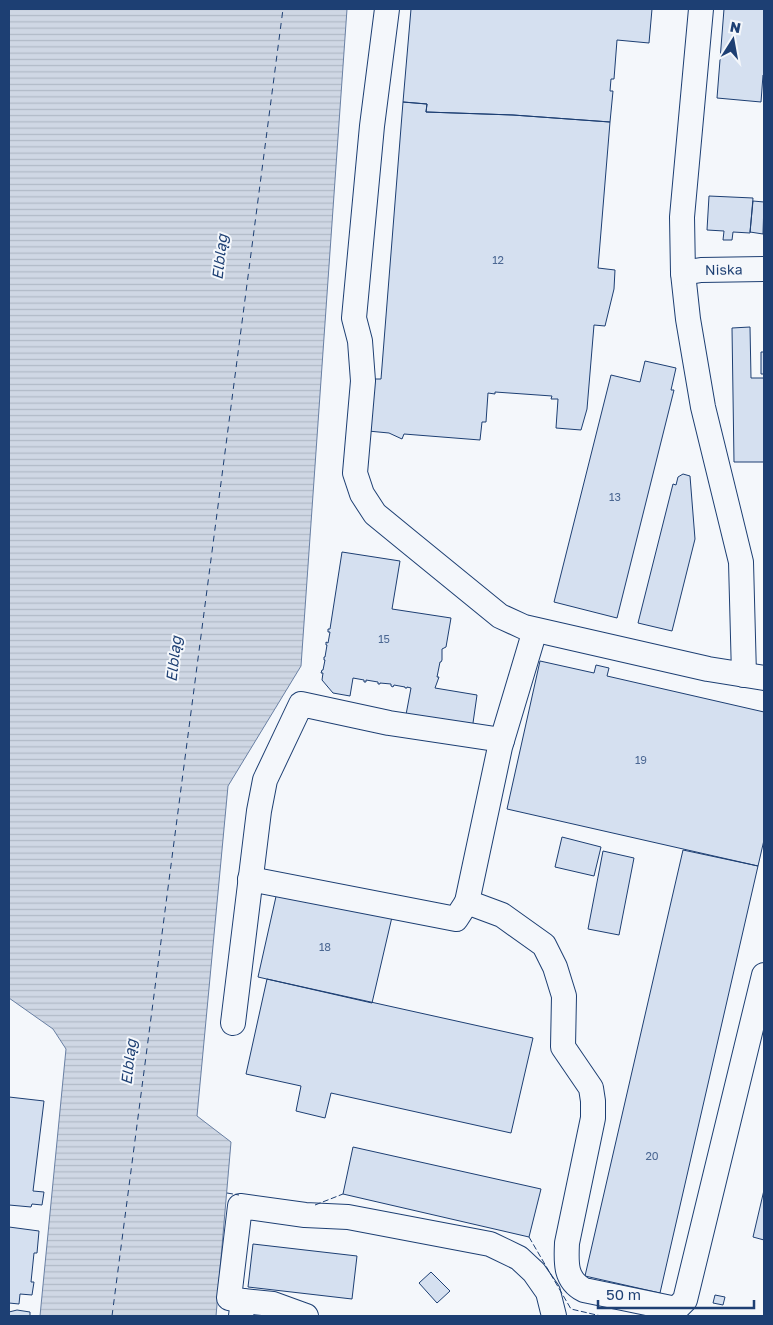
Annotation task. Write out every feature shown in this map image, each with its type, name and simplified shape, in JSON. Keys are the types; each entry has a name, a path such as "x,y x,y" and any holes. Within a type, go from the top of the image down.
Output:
{"street":[{"path":"387,9 372,126 354,318 360,341 363,381 355,473 362,494 375,514 500,616 524,627 536,630 708,669 754,676 741,562 703,407 688,319 683,273 682,217 700,9"},
{"name":"Niska","path":"683,273 700,270 764,269"},
{"path":"250,878 456,919 467,902 502,740 536,630"},
{"path":"233,1024 250,878 265,780 301,704 388,723 502,740"},
{"path":"467,902 502,915 544,945 555,968 564,996 563,1047 591,1088 593,1101 593,1118 567,1243 566,1258 569,1276 574,1285 584,1290 671,1308 679,1306 685,1300 764,975"},
{"path":"306,1316 273,1304 242,1308 229,1298 240,1206 305,1215 348,1217 490,1244 519,1258 534,1272 548,1292 554,1316"}],"water":[{"name":"Elbląg","path":"9,9 347,9 301,666 228,786 197,1116 231,1142 216,1316 40,1316 66,1049 53,1029 9,998"}],"building":[{"path":"411,9 652,9 649,43 617,40 614,79 611,79 610,91 613,91 610,122 513,115 426,112 427,104 403,102"},
{"path":"724,9 764,9 764,76 761,102 717,98"},
{"path":"403,102 427,104 426,112 513,115 610,122 598,268 615,270 614,289 605,326 594,325 587,409 581,430 556,428 558,399 551,399 552,396 495,392 495,394 488,393 486,422 482,422 480,440 404,434 402,439 389,433 368,431 372,379 381,379"},
{"path":"709,196 753,198 750,233 733,232 732,240 723,240 724,231 707,230"},
{"path":"753,201 764,202 763,234 750,232"},
{"path":"750,327 751,378 764,378 764,462 734,462 732,328"},
{"path":"761,352 764,352 764,374 761,374"},
{"path":"645,361 676,368 671,390 674,390 617,618 554,602 611,375 640,382"},
{"path":"683,474 690,476 695,539 672,631 638,623 673,484 676,485 678,477"},
{"path":"342,552 400,561 392,609 451,618 446,647 442,649 442,660 437,677 439,677 435,688 477,695 472,730 405,720 411,688 394,685 393,687 391,684 378,684 378,682 366,680 364,682 364,680 353,678 350,696 333,693 322,680 323,673 321,673 325,660 326,642 328,643 330,632 328,632 328,629 330,629"},
{"path":"540,661 594,673 596,665 609,668 607,676 764,712 764,840 758,866 507,809"},
{"path":"562,837 601,847 594,876 555,867"},
{"path":"683,850 758,866 660,1293 585,1276"},
{"path":"603,851 634,858 619,935 588,929"},
{"path":"277,892 392,917 372,1003 258,977"},
{"path":"267,979 533,1038 511,1133 331,1093 325,1118 296,1111 301,1086 246,1074"},
{"path":"9,1097 44,1101 33,1191 44,1192 42,1205 32,1204 31,1207 9,1205"},
{"path":"353,1147 541,1189 529,1237 343,1194"},
{"path":"764,1190 764,1240 753,1237"},
{"path":"9,1227 39,1231 37,1253 34,1253 31,1282 34,1282 32,1295 20,1294 19,1304 9,1303"},
{"path":"253,1244 357,1256 352,1299 248,1287"},
{"path":"431,1272 450,1291 437,1303 419,1283"},
{"path":"715,1295 725,1297 723,1305 713,1303"},
{"path":"17,1310 30,1312 30,1316 9,1316 9,1312"}],"ferry route":[{"path":"112,1316 283,9"}],"fence":[{"path":"227,1193 239,1195"},
{"path":"315,1205 343,1194"},
{"path":"529,1237 571,1309 601,1316"}]}
